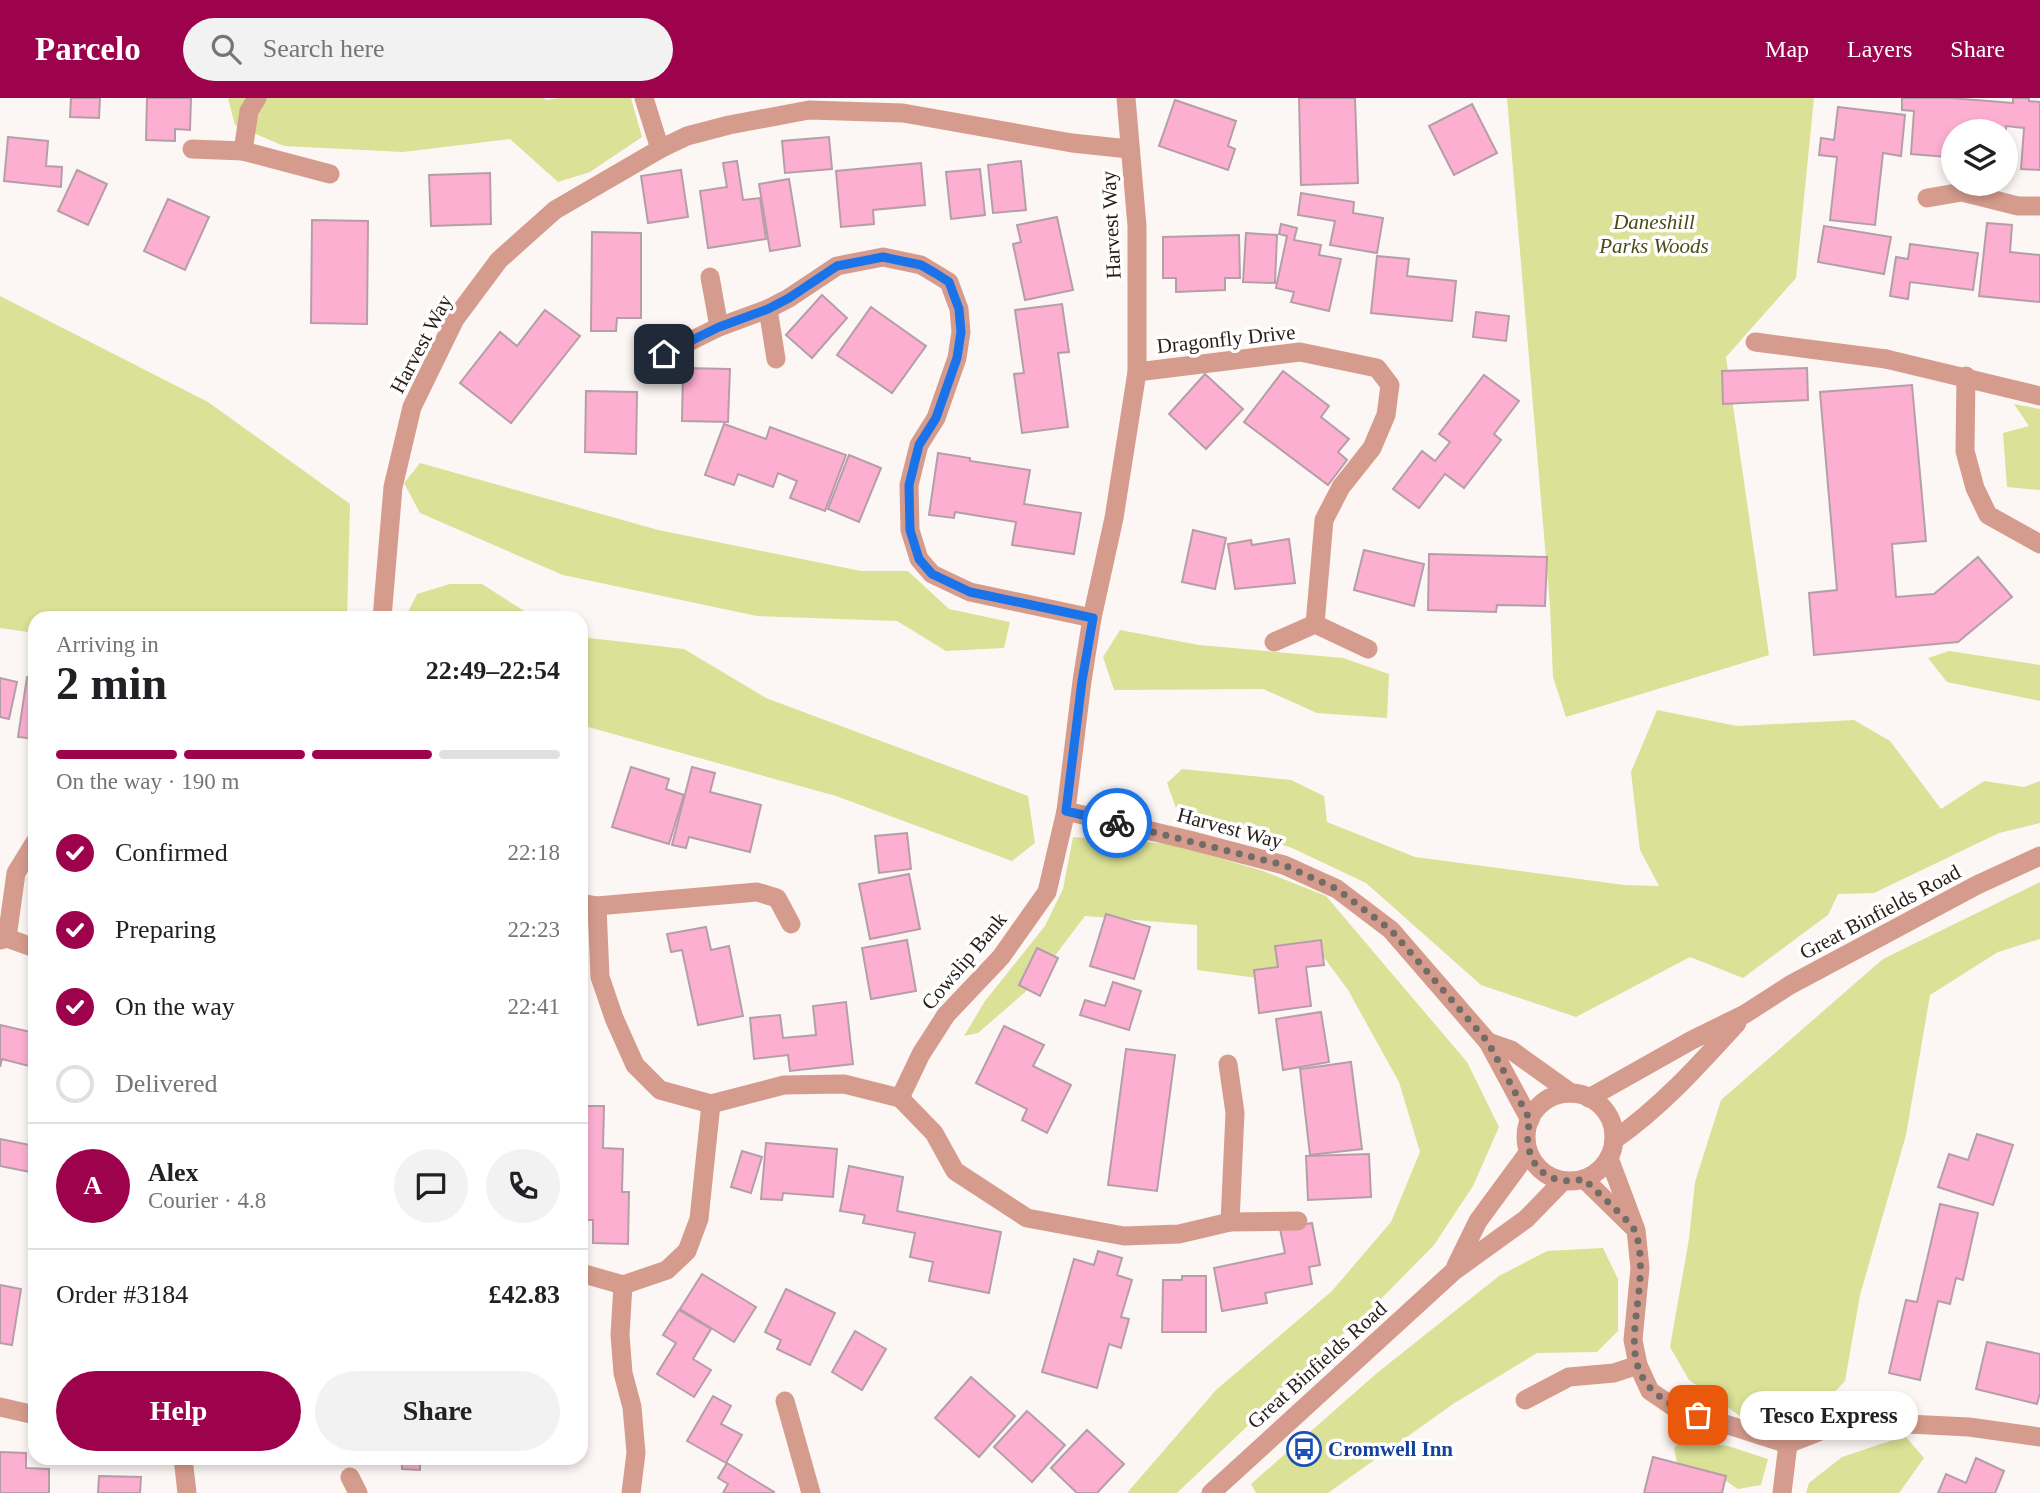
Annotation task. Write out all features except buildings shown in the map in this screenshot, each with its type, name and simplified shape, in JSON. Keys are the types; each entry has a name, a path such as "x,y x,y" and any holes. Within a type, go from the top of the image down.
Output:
{"street":[{"path":"243,151 249,111 257,98"},
{"path":"644,98 660,149"},
{"path":"1126,98 1129,149"},
{"name":"Harvest Way","path":"383,611 393,487 412,407 456,319 499,260 555,210 687,136 809,110 903,113 1072,143 1129,149 1137,226 1137,372 1114,519 1082,681 1066,811 1284,865 1337,889 1391,930 1488,1042 1530,1120"},
{"path":"192,149 243,151 330,174"},
{"path":"1927,198 1962,192 2018,206 2040,206"},
{"path":"664,354 719,327 768,309 837,266 883,257 921,265 949,282 959,309 961,332 957,358 936,418 919,445 909,485 910,530 919,559 932,574 970,592 1093,618"},
{"path":"710,277 719,327"},
{"path":"768,309 776,359"},
{"path":"1755,342 1886,359 1966,376 2040,396"},
{"name":"Dragonfly Drive","path":"1137,372 1300,352 1377,368 1390,385 1386,415 1372,448 1341,487 1324,520 1315,624"},
{"path":"1966,376 1965,451 1975,488 1988,515 2040,544"},
{"path":"1274,642 1315,624 1368,649"},
{"name":"Cowslip Bank","path":"900,1098 921,1054 946,1015 1001,957 1046,892 1066,811"},
{"path":"28,853 16,873 4,939 28,946"},
{"name":"Great Binfields Road","path":"1580,1096 1745,1014 1790,985 1977,885 2040,856"},
{"path":"790,924 777,898 757,892 589,904 600,977 614,1018 635,1065 660,1090 711,1104 784,1085 844,1084 900,1098 934,1133 955,1171 1027,1218 1124,1236 1179,1234 1230,1222 1298,1221"},
{"name":"Great Binfields Road","path":"1612,1149 1692,1073 1745,1014"},
{"name":"Harvest Way","path":"1488,1042 1511,1050 1580,1096"},
{"path":"1228,1064 1235,1113 1230,1222"},
{"path":"1612,1149 1600,1170 1584,1179 1563,1181 1548,1176 1536,1166 1528,1153 1526,1135 1530,1120 1542,1103 1556,1095 1580,1096 1598,1103 1609,1115 1612,1149 1636,1230 1640,1268 1633,1340 1638,1366 1650,1391 1675,1408 1788,1444 1846,1421 1969,1427 2040,1437"},
{"path":"588,1275 623,1285 667,1270 687,1251 699,1219 711,1104"},
{"name":"Great Binfields Road","path":"1454,1271 1478,1221 1528,1153"},
{"path":"1584,1179 1636,1230"},
{"name":"Great Binfields Road","path":"1210,1493 1454,1271 1526,1219 1563,1181"},
{"path":"623,1285 620,1335 623,1373 632,1408 636,1453 631,1493"},
{"path":"1525,1400 1569,1377 1614,1373 1638,1366"},
{"path":"785,1401 811,1493"},
{"path":"0,1407 28,1413"},
{"path":"1782,1493 1788,1444"},
{"path":"184,1465 187,1493"}],"green space":[{"path":"631,98 642,137 590,172 558,182 510,139 403,152 284,146 235,125 228,99"},
{"name":"Daneshill Parks Woods","path":"1507,98 1814,98 1796,278 1726,357 1769,655 1566,717 1553,677 1550,606"},
{"path":"0,296 208,402 350,504 347,611 28,611 28,632 0,628"},
{"path":"2014,404 2040,409 2040,490 2007,487 2003,433 2029,426"},
{"path":"420,463 658,530 861,571 908,571 949,609 1010,622 1004,648 946,651 897,621 757,616 563,575 420,513 404,483"},
{"path":"450,584 482,584 524,611 408,611 417,594"},
{"path":"1120,630 1199,645 1343,658 1389,674 1387,718 1317,713 1263,689 1114,690 1103,657"},
{"path":"588,638 684,649 766,698 1028,796 1035,843 1012,861 836,796 588,727"},
{"path":"1949,651 2040,665 2040,701 1947,682 1928,658"},
{"path":"1657,710 1737,726 1854,720 1890,741 1941,809 1984,781 2024,787 2040,781 2040,823 1999,833 1874,893 1838,894 1828,915 1743,978 1690,957 1576,1017 1481,985 1366,883 1292,848 1176,808 1167,783 1182,769 1291,780 1324,796 1327,822 1415,857 1624,885 1659,886 1640,850 1631,772"},
{"path":"1073,837 1172,844 1263,871 1326,896 1467,1062 1499,1127 1473,1186 1434,1245 1377,1303 1177,1493 1127,1493 1216,1390 1332,1291 1391,1222 1420,1152 1399,1082 1348,990 1323,956 1294,957 1257,978 1197,970 1197,925 1085,916 1032,986 978,1033 964,1036 985,1001 1045,926 1063,889"},
{"path":"2040,882 2040,939 1998,952 1930,995 1906,1135 1860,1295 1845,1381 1802,1427 1743,1418 1689,1380 1670,1347 1689,1239 1695,1182 1721,1100 1883,959"},
{"path":"1603,1248 1618,1279 1618,1331 1597,1352 1537,1353 1453,1404 1328,1493 1256,1493 1251,1484 1377,1373 1499,1276 1547,1251"},
{"path":"1905,1436 1924,1458 1899,1493 1806,1493 1809,1483 1842,1457"},
{"path":"1683,1439 1728,1446 1768,1459 1761,1485 1738,1489 1713,1472 1677,1463 1674,1448"}],"way so far":[{"path":"1117,823 1284,865 1337,889 1391,930 1488,1042 1530,1120 1526,1135 1528,1153 1536,1166 1548,1176 1563,1181 1584,1179 1636,1230 1640,1268 1633,1340 1638,1366 1650,1391 1675,1408 1698,1415"}],"place":[{"name":"Tesco Express","path":"1698,1415"},
{"name":"Cromwell Inn","path":"1304,1449"}],"route":[{"path":"664,354 719,327 768,309 837,266 883,257 921,265 949,282 959,309 961,332 957,358 936,418 919,445 909,485 910,530 919,559 932,574 970,592 1093,618 1082,681 1066,811 1117,823"}]}
